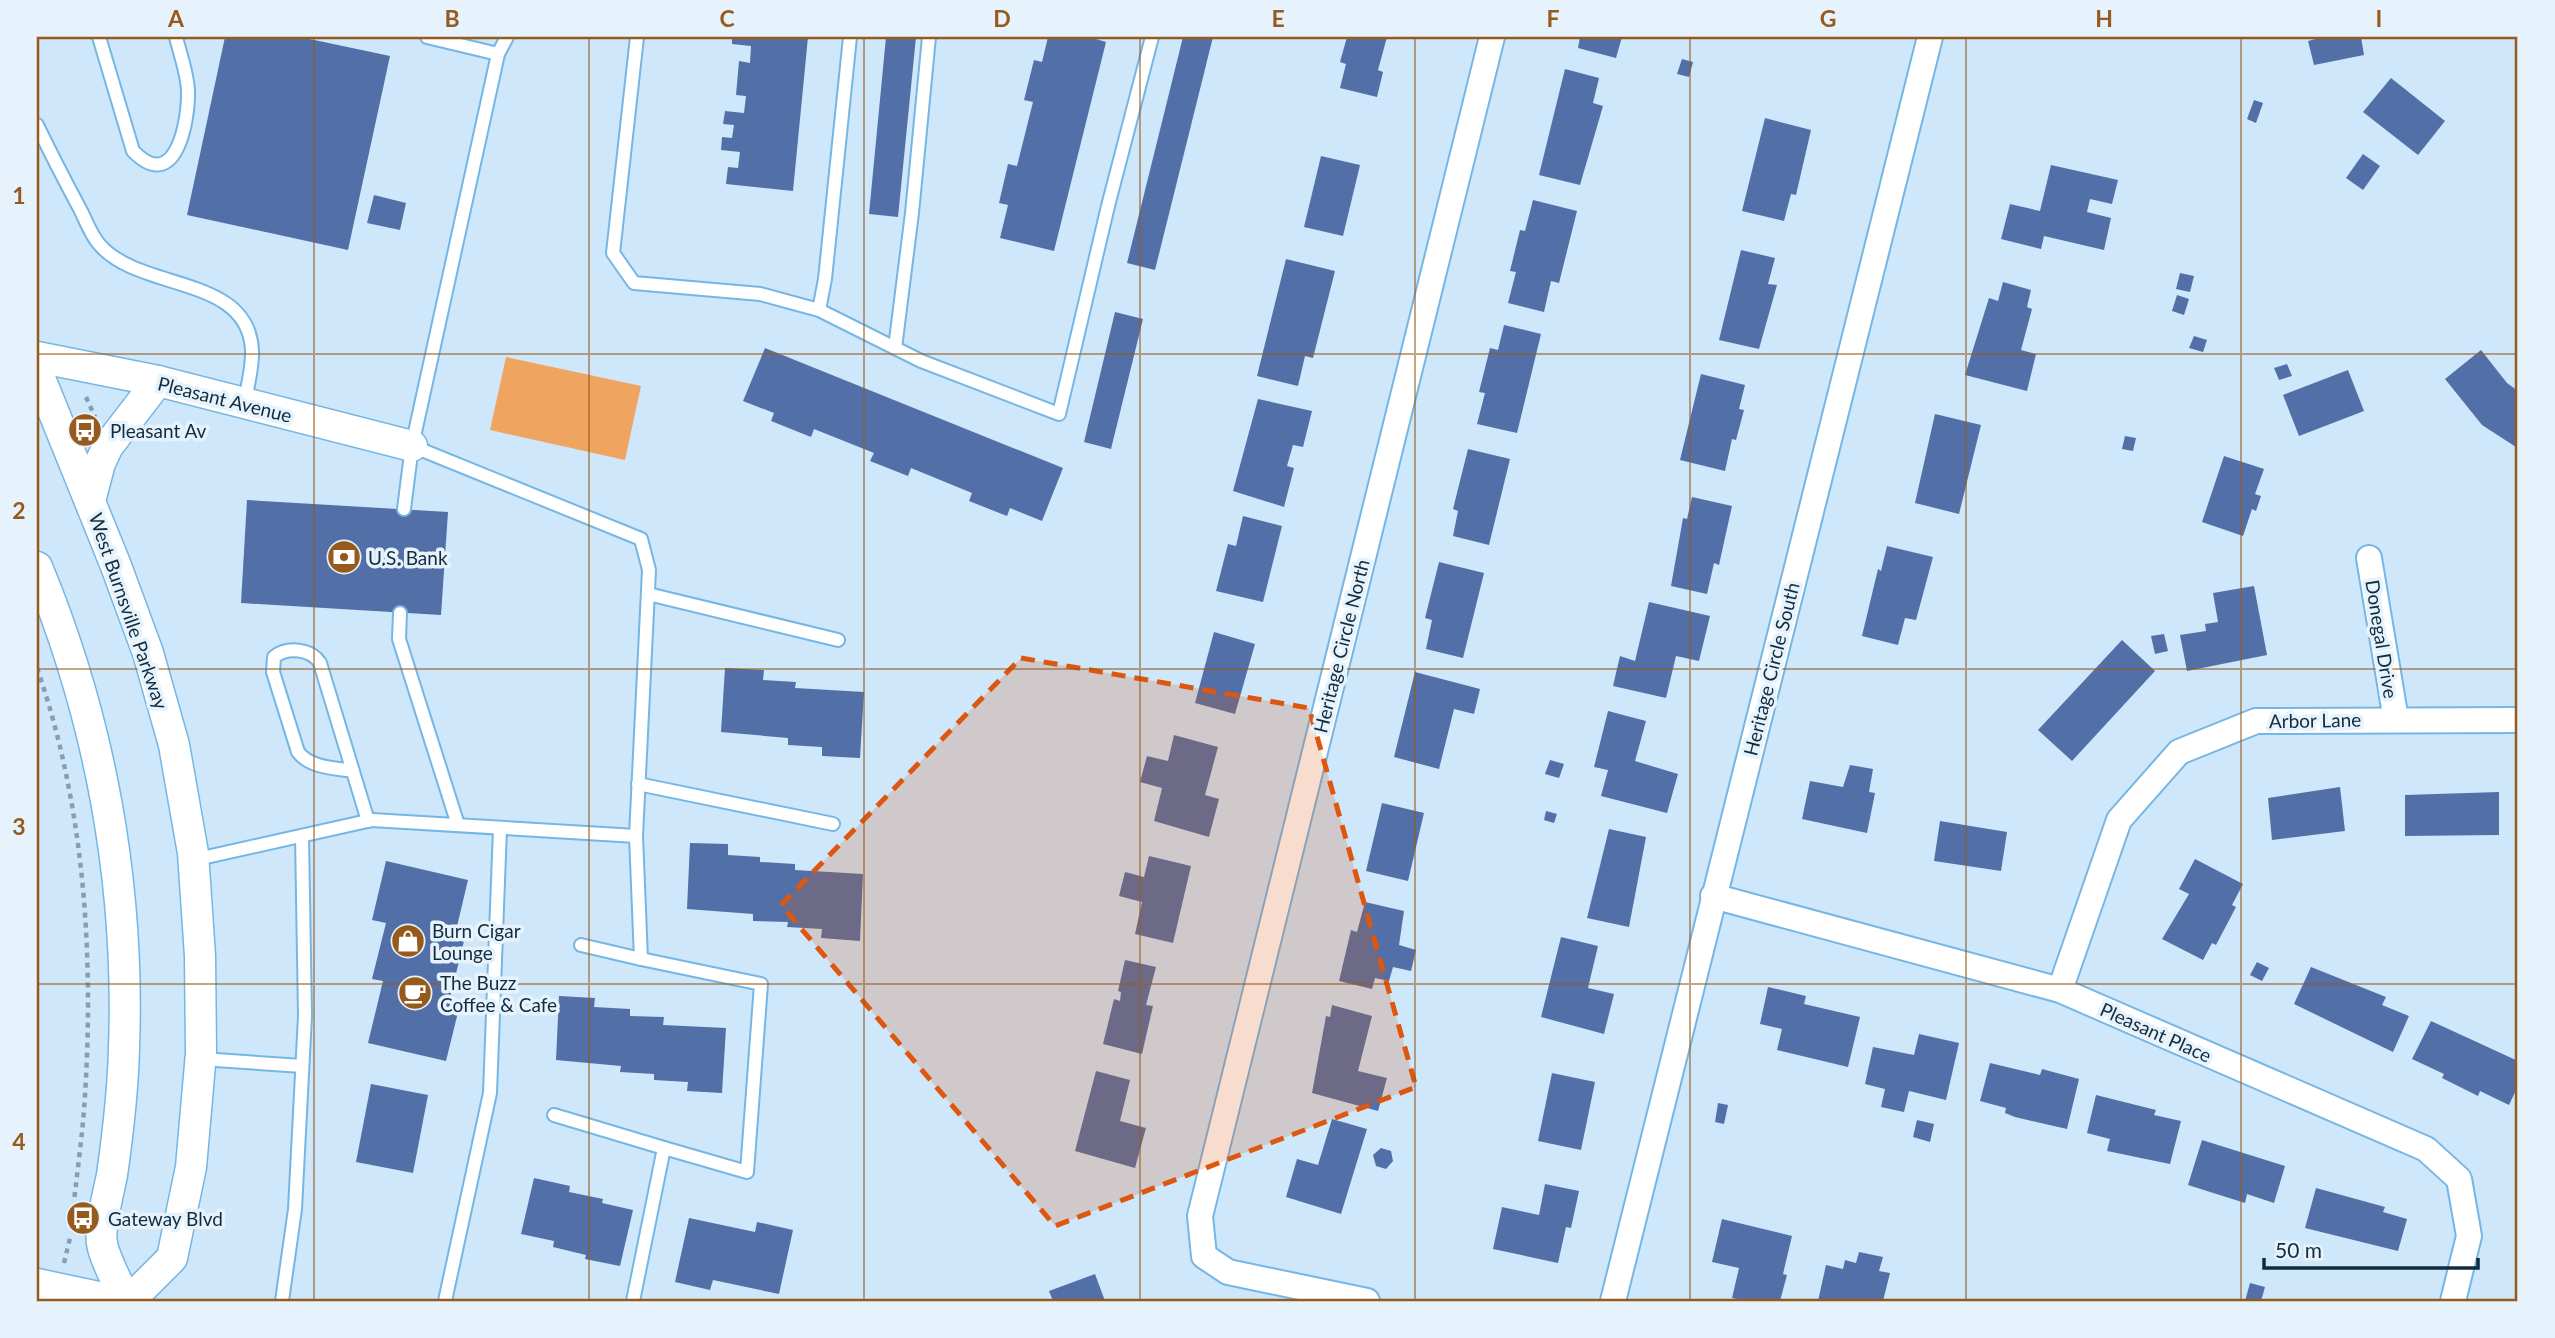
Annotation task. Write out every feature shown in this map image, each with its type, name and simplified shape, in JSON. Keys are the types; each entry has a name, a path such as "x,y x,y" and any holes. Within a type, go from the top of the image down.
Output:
{"street":[{"name":"Heritage Circle North","path":"1367,1301 1228,1272 1204,1256 1200,1216 1492,37"},
{"name":"Heritage Circle South","path":"1613,1301 1930,37"},
{"name":"Pleasant Avenue","path":"37,356 158,381 412,446"},
{"name":"West Burnsville Parkway","path":"37,371 148,653 174,745 194,860 200,956 200,1059 191,1167 172,1258 127,1301 101,1242 118,1134 124,1048 124,951 115,847 99,760 75,671 37,567"},
{"path":"90,501 100,463 108,446 158,381"},
{"name":"Donegal Drive","path":"2369,558 2396,720"},
{"name":"Arbor Lane","path":"2060,990 2119,820 2179,752 2256,721 2518,720"},
{"name":"Pleasant Place","path":"1713,896 2060,990 2426,1149 2459,1179 2469,1236 2453,1301"},
{"path":"47,1286 117,1301"}],"lane":[{"path":"99,37 133,151 140,158 154,163 162,163 177,152 186,116 186,77 176,37"},
{"path":"428,37 498,54"},
{"path":"404,509 412,446 498,54 507,37"},
{"path":"637,37 613,253 634,283 760,294 819,310 921,361 1059,414 1108,205 1152,37"},
{"path":"819,310 825,279 850,37"},
{"path":"895,348 912,213 929,37"},
{"path":"37,125 98,244 120,262 153,277 199,290 225,301 243,319 252,349 245,404"},
{"path":"412,446 640,539 649,570 636,836 641,958"},
{"path":"648,594 838,640"},
{"path":"400,613 399,639 458,825"},
{"path":"353,771 312,763 303,759 298,752 273,672 274,657 280,652 305,651 315,655 320,663 353,771 368,821"},
{"path":"638,784 833,824"},
{"path":"194,860 368,821 636,836"},
{"path":"444,1301 490,1093 500,828"},
{"path":"282,1301 295,1209 305,1016 302,835"},
{"path":"554,1115 747,1172 761,984 581,946"},
{"path":"200,1059 302,1066"},
{"path":"633,1301 664,1148"}],"path":[{"path":"37,668 63,765 79,845 87,933 89,1007 85,1097 74,1202"},
{"path":"47,1286 71,1228"}],"highlighted area":[{"path":"1021,658 1309,708 1416,1087 1055,1226 781,905"}],"shaded area":[{"path":"506,357 641,386 625,460 490,430"}],"building":[{"path":"225,37 300,37 390,56 348,250 187,215"},
{"path":"732,37 808,37 793,191 726,184 728,167 738,168 740,152 721,150 722,137 732,138 734,125 723,124 725,111 744,113 746,96 736,95 739,61 750,63 751,46 732,44"},
{"path":"886,37 916,37 898,217 869,214"},
{"path":"1048,37 1097,37 1096,39 1106,42 1054,251 1000,238 1008,205 999,203 1008,164 1017,166 1033,102 1024,100 1034,60 1042,62"},
{"path":"1183,37 1213,37 1155,270 1127,263"},
{"path":"1347,37 1387,37 1378,70 1383,72 1377,97 1340,88 1346,64 1340,62"},
{"path":"1580,37 1622,37 1616,58 1578,48"},
{"path":"2323,37 2361,37 2364,55 2314,65 2308,41"},
{"path":"1682,59 1693,62 1689,77 1677,74"},
{"path":"1565,69 1599,78 1593,103 1603,106 1580,185 1539,175"},
{"path":"2391,78 2445,121 2418,155 2363,112"},
{"path":"2254,100 2263,103 2256,123 2247,119"},
{"path":"1765,118 1811,130 1796,195 1791,194 1784,221 1742,211"},
{"path":"2363,154 2380,166 2363,190 2346,178"},
{"path":"1321,156 1360,165 1343,236 1304,227"},
{"path":"2051,165 2118,180 2112,204 2090,199 2087,212 2111,218 2104,250 2044,236 2041,249 2001,239 2010,204 2040,211"},
{"path":"374,195 406,203 400,230 367,223"},
{"path":"1533,200 1577,211 1559,283 1551,281 1544,312 1508,303 1516,272 1510,271 1520,230 1525,231"},
{"path":"1741,250 1775,258 1768,284 1777,285 1759,349 1719,340"},
{"path":"1286,259 1335,271 1313,358 1305,356 1298,386 1257,376"},
{"path":"2180,273 2194,276 2190,292 2176,289"},
{"path":"2003,282 2031,290 2027,307 2032,309 2021,350 2036,354 2027,391 1965,375 1989,298 1998,301"},
{"path":"2177,295 2189,299 2184,315 2172,311"},
{"path":"1115,312 1143,319 1111,449 1084,442"},
{"path":"1504,325 1541,334 1517,433 1477,424 1485,393 1479,392 1490,348 1498,350"},
{"path":"2194,336 2207,340 2203,352 2189,348"},
{"path":"765,348 1063,468 1042,521 1010,508 1007,516 969,501 972,493 911,468 908,476 870,461 874,453 814,429 811,437 771,421 774,413 743,401"},
{"path":"2481,350 2507,383 2518,391 2516,447 2482,425 2445,379"},
{"path":"2287,364 2292,376 2279,380 2274,368"},
{"path":"2348,370 2364,411 2299,436 2283,395"},
{"path":"1701,374 1745,385 1739,409 1744,410 1736,440 1732,439 1725,471 1680,460"},
{"path":"1258,399 1312,411 1303,447 1293,445 1287,466 1294,468 1284,507 1233,491"},
{"path":"1935,414 1981,425 1959,514 1915,503"},
{"path":"2125,436 2136,438 2133,451 2122,449"},
{"path":"1468,449 1510,459 1489,545 1453,536 1458,511 1453,509"},
{"path":"2224,456 2264,469 2255,494 2261,496 2256,511 2252,509 2243,536 2202,522"},
{"path":"1692,497 1732,506 1719,565 1714,563 1707,594 1671,586 1683,518 1687,519"},
{"name":"U.S. Bank","path":"247,500 448,512 441,615 241,603"},
{"path":"1243,516 1282,526 1263,602 1216,591 1228,544 1236,546"},
{"path":"1887,546 1933,557 1916,620 1905,618 1898,645 1862,636 1878,569 1881,571"},
{"path":"1439,562 1484,573 1463,658 1426,649 1432,620 1425,618"},
{"path":"2254,586 2267,655 2187,671 2180,635 2206,631 2205,624 2218,622 2213,593"},
{"path":"1649,602 1710,616 1699,661 1676,656 1666,698 1613,686 1620,656 1635,661"},
{"path":"1214,632 1255,644 1235,714 1195,703"},
{"path":"2164,634 2168,651 2155,654 2151,636"},
{"path":"2122,640 2155,671 2072,761 2038,730"},
{"path":"725,668 764,670 763,680 796,682 795,688 864,692 860,758 822,756 822,747 788,745 788,738 721,732"},
{"path":"1415,672 1480,689 1474,714 1454,709 1439,769 1394,757"},
{"path":"1608,711 1646,721 1635,761 1678,774 1667,813 1601,796 1608,770 1594,767"},
{"path":"1174,735 1218,747 1205,795 1219,799 1209,837 1154,821 1162,788 1140,782 1147,756 1168,761"},
{"path":"1550,760 1564,764 1559,778 1545,774"},
{"path":"1850,765 1873,769 1869,792 1875,793 1867,833 1802,819 1810,781 1843,787"},
{"path":"2340,787 2345,831 2272,840 2268,798"},
{"path":"2499,792 2499,835 2405,836 2405,795"},
{"path":"1382,803 1424,813 1408,881 1366,871"},
{"path":"1546,811 1557,814 1554,823 1544,820"},
{"path":"1940,821 2007,832 2001,871 1934,861"},
{"path":"1609,829 1646,837 1629,927 1587,918"},
{"path":"690,843 728,844 728,855 760,857 760,862 795,864 795,870 863,874 860,941 821,938 822,929 787,927 788,922 753,921 753,914 687,909"},
{"path":"1149,856 1191,866 1173,943 1135,934 1142,902 1119,896 1125,872 1144,877"},
{"path":"2195,859 2243,884 2232,905 2236,907 2216,945 2212,943 2203,960 2162,939 2189,894 2179,889"},
{"path":"386,861 468,880 454,939 464,941 450,998 461,1000 446,1061 368,1043 383,981 372,979 386,923 372,920"},
{"path":"1365,902 1404,911 1399,945 1416,950 1411,971 1393,967 1389,981 1375,978 1372,989 1339,981 1351,930 1357,932"},
{"path":"1561,937 1598,946 1588,988 1614,994 1604,1034 1541,1017"},
{"path":"1125,960 1156,967 1146,1005 1153,1006 1142,1054 1103,1044 1114,999 1120,1001 1121,992 1118,991"},
{"path":"2257,962 2269,968 2262,981 2250,975"},
{"path":"2311,967 2386,997 2382,1005 2409,1016 2393,1052 2294,1004"},
{"path":"1768,987 1806,996 1804,1004 1860,1017 1848,1067 1777,1050 1782,1029 1760,1024"},
{"path":"559,996 595,998 594,1007 630,1009 630,1016 664,1017 663,1025 726,1028 722,1093 687,1091 688,1082 654,1080 654,1074 620,1072 621,1066 556,1060"},
{"path":"1332,1005 1372,1016 1358,1071 1387,1078 1378,1111 1312,1093 1326,1016 1330,1017"},
{"path":"2431,1021 2518,1061 2518,1086 2509,1105 2480,1091 2478,1096 2442,1078 2444,1074 2412,1059"},
{"path":"1919,1034 1959,1043 1946,1100 1909,1091 1904,1112 1881,1107 1885,1089 1865,1084 1873,1047 1914,1055"},
{"path":"1990,1063 2040,1075 2042,1069 2079,1079 2067,1129 2015,1117 2005,1113 2006,1108 1980,1101"},
{"path":"1096,1071 1130,1080 1120,1121 1146,1128 1135,1168 1075,1151"},
{"path":"1552,1073 1595,1082 1581,1150 1538,1141"},
{"path":"371,1084 428,1095 413,1173 356,1162"},
{"path":"2096,1095 2156,1110 2154,1115 2181,1121 2170,1164 2107,1151 2110,1139 2087,1133"},
{"path":"1718,1103 1728,1105 1724,1124 1715,1122"},
{"path":"1332,1119 1367,1129 1341,1214 1286,1197 1297,1159 1318,1165"},
{"path":"1917,1120 1934,1124 1930,1142 1913,1137"},
{"path":"2202,1140 2285,1166 2274,1203 2247,1194 2245,1203 2188,1185"},
{"path":"1381,1148 1391,1151 1393,1161 1386,1169 1376,1166 1373,1155"},
{"path":"534,1178 570,1186 569,1192 603,1199 602,1203 633,1210 620,1266 585,1259 586,1255 553,1247 554,1241 521,1234"},
{"path":"1545,1184 1579,1191 1571,1228 1566,1227 1558,1263 1493,1249 1502,1207 1539,1215"},
{"path":"2316,1188 2385,1207 2383,1212 2407,1219 2398,1251 2305,1228"},
{"path":"689,1218 755,1232 757,1222 793,1230 779,1294 713,1280 710,1290 675,1282"},
{"path":"1722,1219 1792,1236 1783,1274 1787,1275 1780,1301 1732,1298 1739,1268 1712,1262"},
{"path":"1859,1252 1883,1257 1879,1271 1890,1273 1883,1301 1818,1301 1826,1265 1843,1269 1845,1260 1856,1263"},
{"path":"1095,1274 1105,1301 1053,1301 1049,1291"},
{"path":"2250,1283 2265,1287 2261,1301 2245,1301"}],"place":[{"name":"Pleasant Av","path":"85,430"},
{"name":"U.S. Bank","path":"344,557"},
{"name":"Burn Cigar Lounge","path":"408,941"},
{"name":"The Buzz Coffee & Cafe","path":"415,993"},
{"name":"Gateway Blvd","path":"83,1218"}]}
